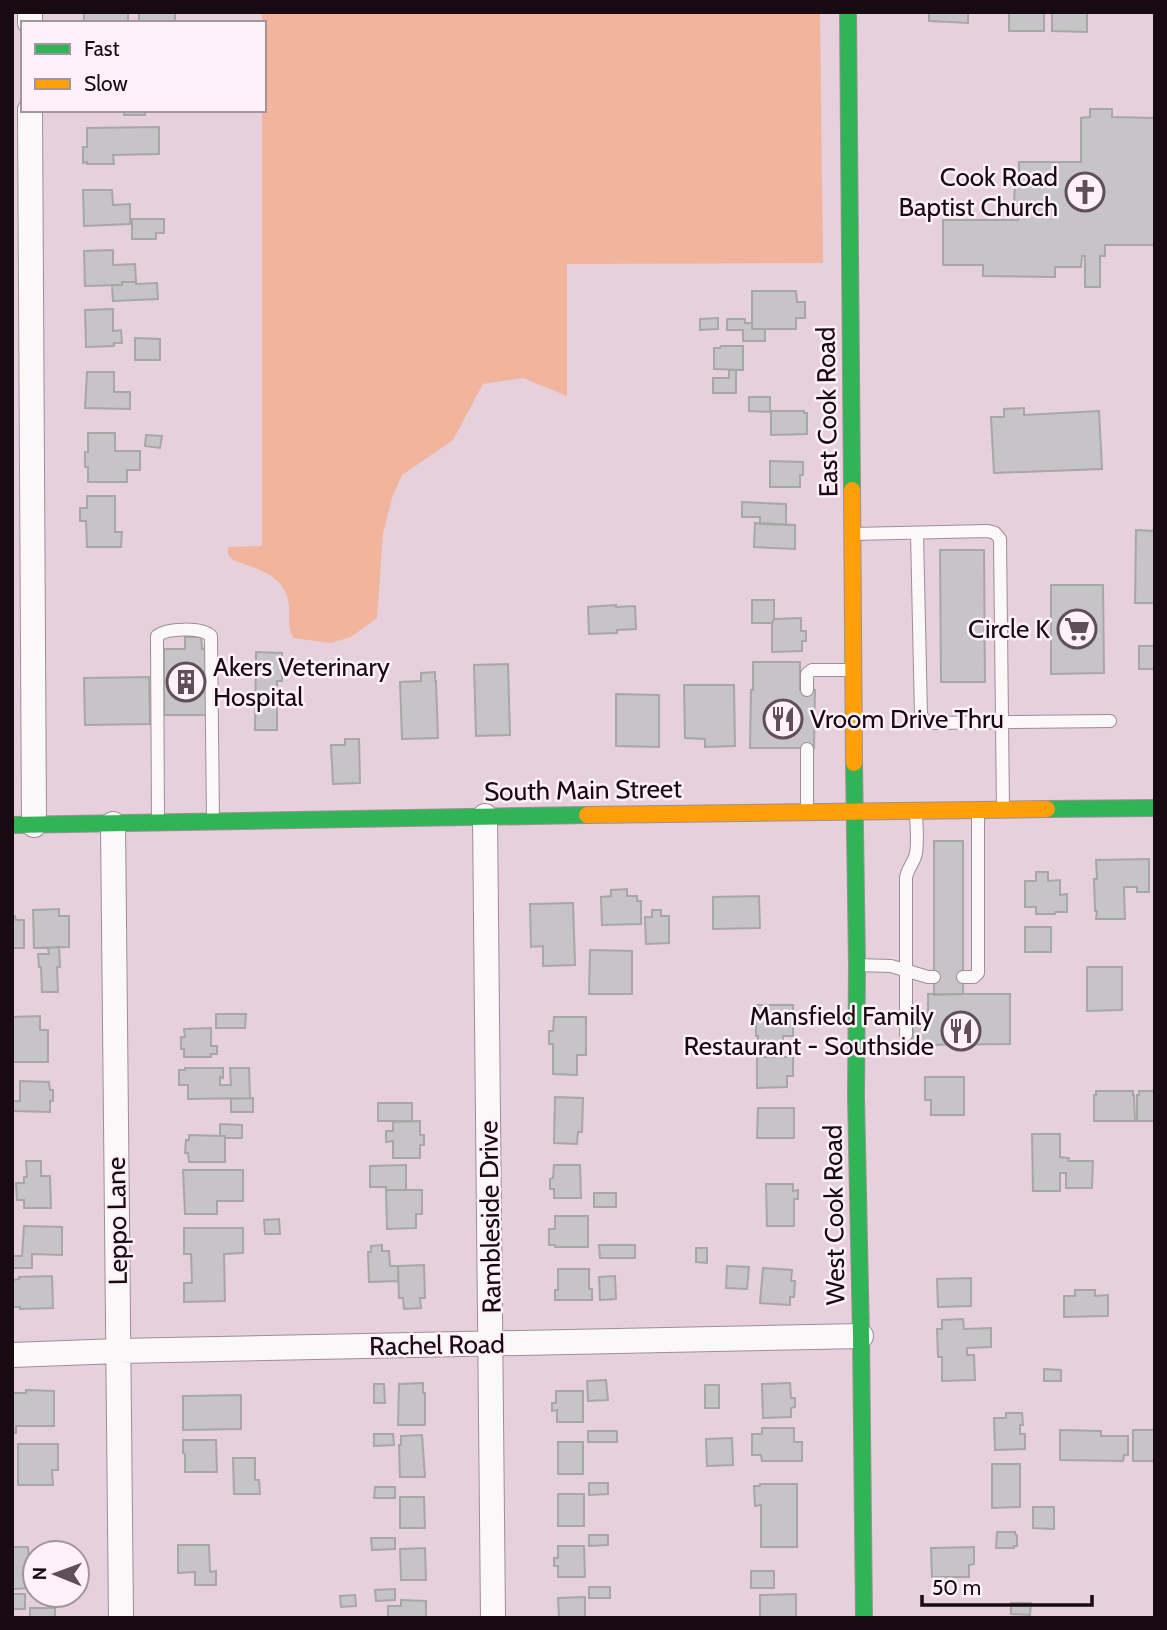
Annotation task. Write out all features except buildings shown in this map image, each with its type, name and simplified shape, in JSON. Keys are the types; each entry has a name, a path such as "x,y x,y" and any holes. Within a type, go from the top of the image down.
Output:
{"main road":[{"name":"East Cook Road","path":"848,12 854,812"},
{"name":"South Main Street","path":"23,825 1155,808"},
{"name":"West Cook Road","path":"854,812 864,1618"}],"street":[{"path":"23,825 30,112"},
{"name":"Rambleside Drive","path":"485,816 493,1618"},
{"name":"Leppo Lane","path":"113,824 121,1618"},
{"name":"Rachel Road","path":"12,1355 861,1336"}],"lane":[{"path":"853,534 988,531 995,533 1000,539 1003,810"},
{"path":"917,533 921,716 928,723 1110,721"},
{"path":"158,822 157,636 163,631 205,631 211,636 213,821"},
{"path":"807,690 807,674 812,670 854,670"},
{"path":"807,749 807,812"},
{"path":"963,977 974,977 978,973 978,810"},
{"path":"906,1035 905,878 915,858 916,811"},
{"path":"857,965 891,966 934,977"}],"shaded area":[{"path":"262,12 820,12 823,263 567,264 567,396 523,378 483,384 453,440 402,475 392,498 383,534 377,618 351,637 331,643 293,638 289,625 289,605 282,586 261,570 233,560 228,555 228,547 262,546 262,112 266,112 266,21 262,21"}],"traffic: fast":[{"path":"848,12 852,490"},
{"path":"854,763 864,1618"},
{"path":"1047,809 1155,808"},
{"path":"12,825 587,815"}],"traffic: slow":[{"path":"852,490 854,763"},
{"path":"587,815 1047,809"}],"place":[{"name":"Cook Road Baptist Church","path":"1085,192"},
{"name":"Circle K","path":"1077,629"},
{"name":"Akers Veterinary Hospital","path":"186,682"},
{"name":"Vroom Drive Thru","path":"783,719"},
{"name":"Mansfield Family Restaurant - Southside","path":"961,1031"}]}
